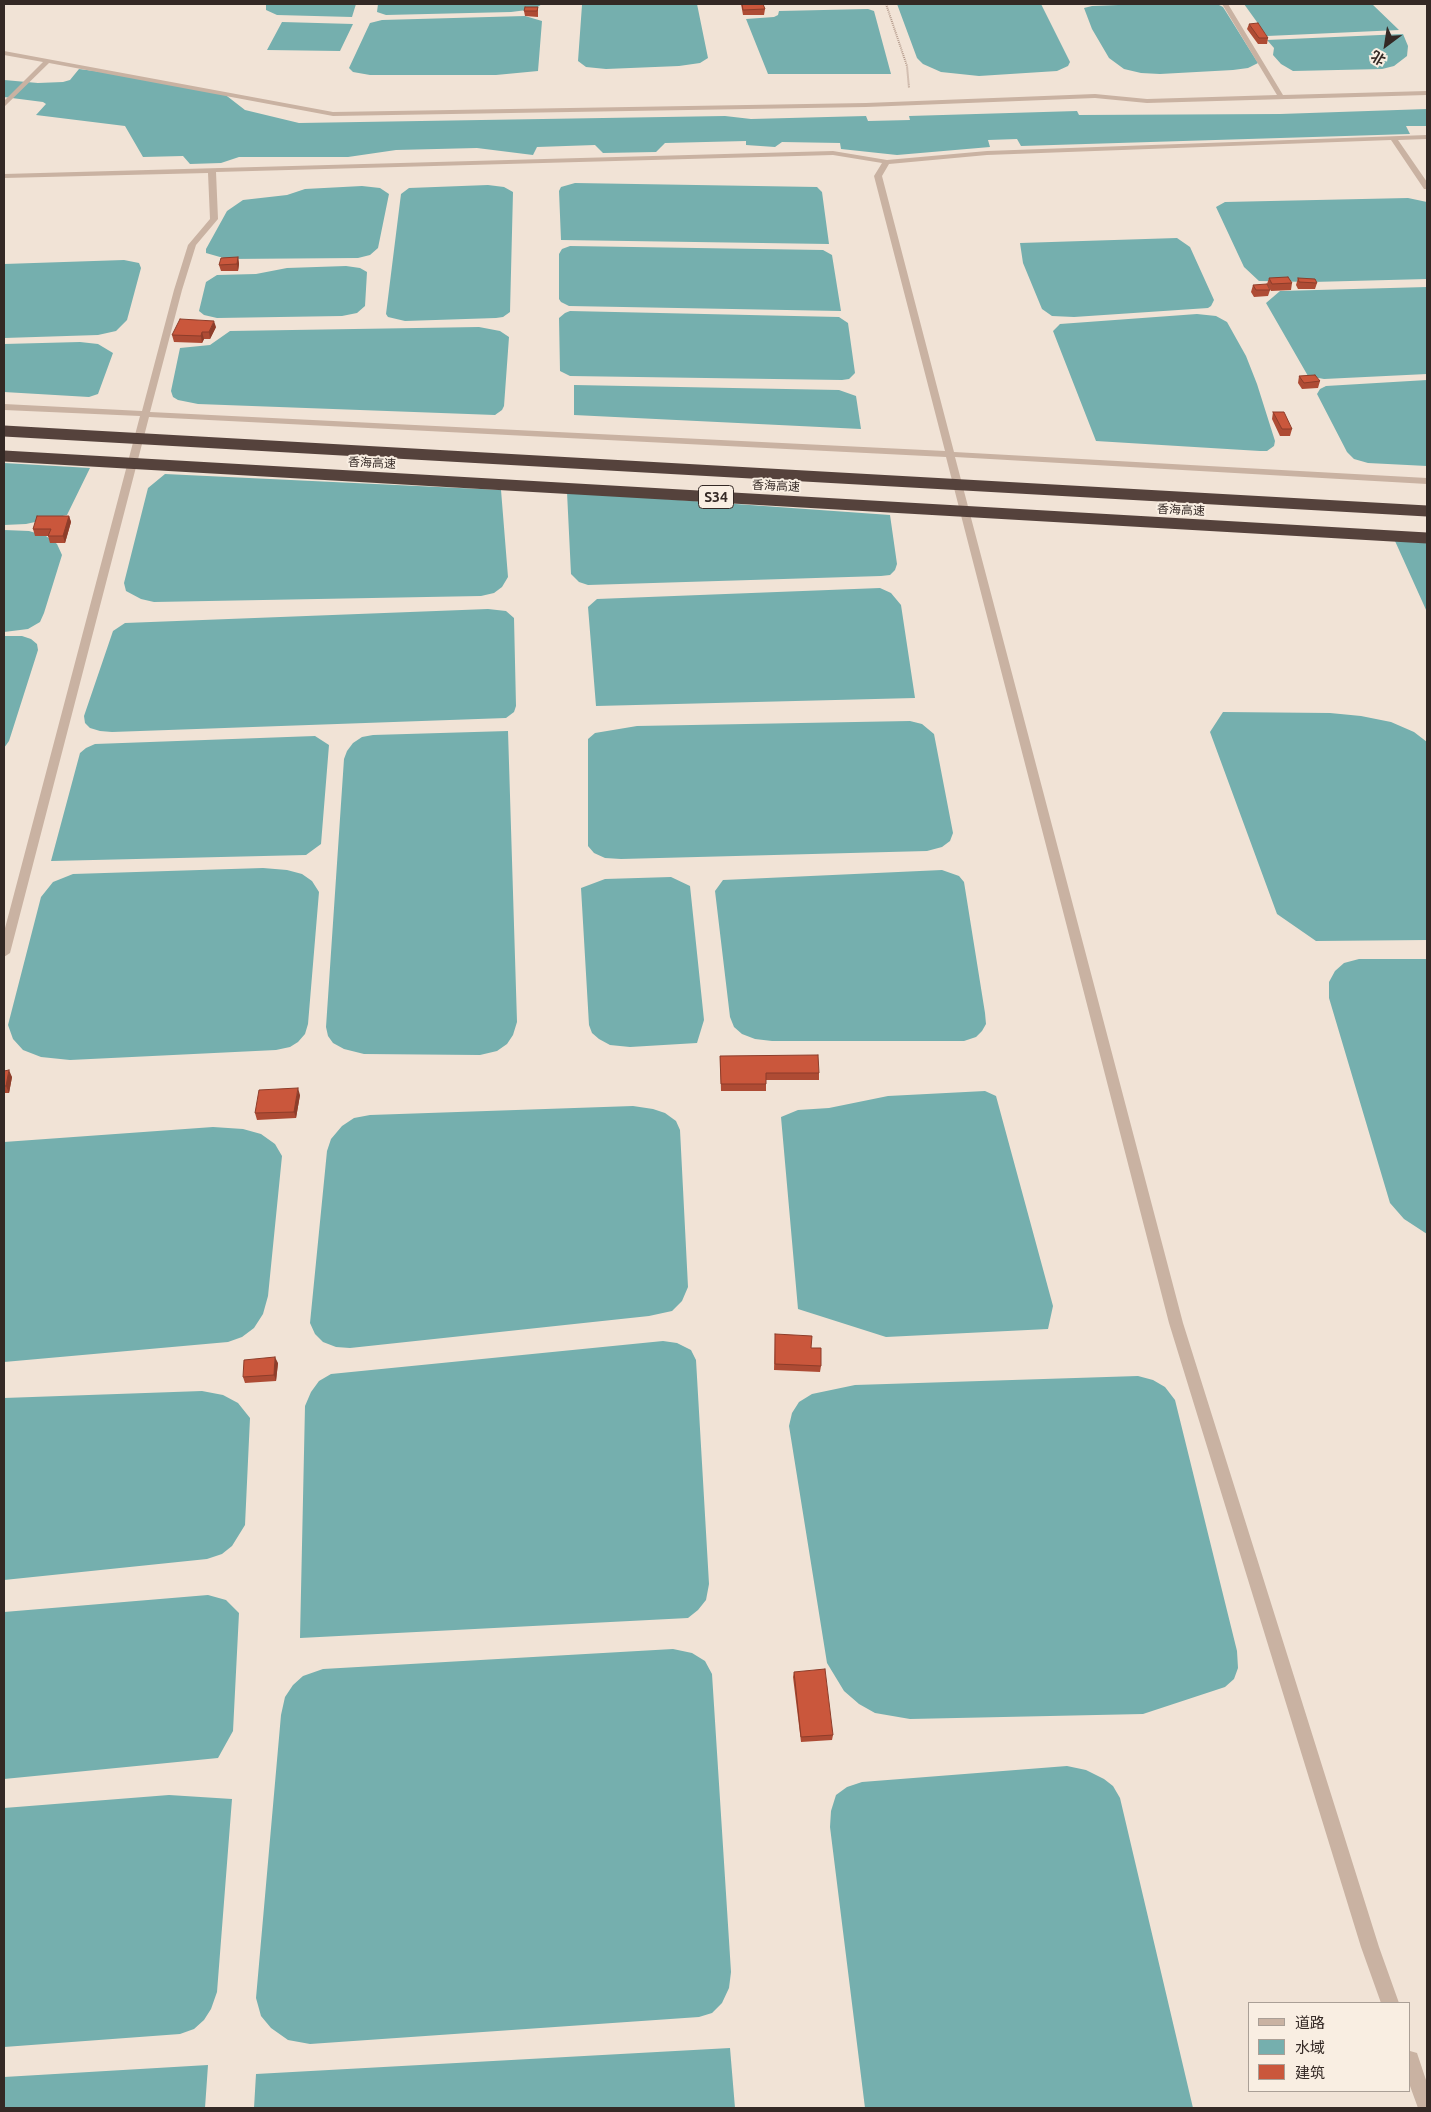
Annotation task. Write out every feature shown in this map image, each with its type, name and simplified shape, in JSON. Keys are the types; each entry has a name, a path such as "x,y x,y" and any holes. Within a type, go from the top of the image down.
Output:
{"highway":[{"name":"香海高速","path":"4,431 1427,510"},
{"name":"香海高速","path":"4,456 1427,538"}],"street":[{"path":"1225,4 1281,97"},
{"path":"4,53 333,114 910,104 1095,96 1147,100 1427,93"},
{"path":"4,105 48,61"},
{"path":"4,176 833,153 888,162 986,153 1427,137"},
{"path":"1393,138 1427,187"},
{"path":"888,162 878,176 1176,1323 1367,1937 1390,2002"},
{"path":"4,953 145,414 192,245 214,219 212,171"},
{"path":"4,406 950,454 1427,481"},
{"path":"1411,2063 1427,2108"}],"path":[{"path":"886,4 907,66 910,104"}],"water":[{"path":"266,4 356,4 352,17 277,15 266,10"},
{"path":"378,4 542,4 535,9 511,12 386,15 377,12"},
{"path":"583,4 697,4 708,58 700,63 679,66 606,69 586,67 578,61"},
{"path":"897,4 1041,4 1070,62 1068,66 1057,71 979,76 941,72 923,64 917,58"},
{"path":"1145,4 1219,5 1223,7 1258,63 1248,68 1233,70 1160,74 1141,73 1124,69 1109,58 1092,29 1084,8"},
{"path":"1244,4 1372,4 1399,30 1267,36"},
{"path":"868,9 874,11 891,74 768,74 746,19 774,17 778,15 779,11"},
{"path":"525,16 542,21 538,71 496,75 370,75 353,72 349,68 370,23 382,20"},
{"path":"282,22 353,24 340,51 267,50"},
{"path":"1403,34 1408,46 1407,56 1394,66 1382,69 1293,71 1281,64 1273,55 1274,48 1267,40"},
{"path":"79,69 126,75 223,93 245,110 299,123 725,116 751,119 866,116 868,121 910,120 909,116 1077,111 1079,115 1280,114 1427,109 1427,126 1406,126 1410,134 1021,146 1017,139 988,140 990,147 897,155 841,149 840,143 782,142 775,147 746,145 746,141 665,143 656,152 603,153 595,145 537,147 533,155 477,148 396,150 348,157 239,157 221,163 190,164 183,156 143,157 125,126 36,115 46,104 4,97 4,80 38,83 63,82 70,80"},
{"path":"575,183 817,187 822,192 829,244 561,240 559,191 561,187"},
{"path":"488,185 504,187 513,192 510,312 503,317 496,318 405,321 388,317 386,314 401,194 409,188"},
{"path":"362,186 380,188 389,194 378,248 370,255 358,258 227,259 206,253 206,249 227,211 243,200 287,195 305,189"},
{"path":"1408,198 1427,202 1427,279 1312,282 1259,281 1244,267 1216,207 1225,202"},
{"path":"1177,238 1190,247 1214,300 1208,308 1074,317 1052,316 1042,309 1023,263 1020,243"},
{"path":"570,246 823,250 832,255 841,311 569,306 559,299 559,254 562,249"},
{"path":"124,260 139,263 141,268 127,320 116,331 98,335 4,338 4,264"},
{"path":"346,266 360,268 367,272 365,306 357,313 342,316 217,318 204,315 199,311 206,282 217,275 256,274 287,268"},
{"path":"1427,287 1427,374 1324,379 1308,376 1266,303 1280,291"},
{"path":"570,311 839,317 848,323 855,373 849,379 842,380 570,376 560,371 559,318"},
{"path":"1197,314 1216,316 1227,322 1246,356 1257,384 1275,441 1274,446 1267,451 1260,451 1096,441 1053,331 1060,324"},
{"path":"479,327 500,331 509,337 504,406 495,415 198,404 178,400 173,397 171,391 180,348 210,345 230,331"},
{"path":"80,342 98,344 113,353 98,394 89,397 4,392 4,344"},
{"path":"1427,380 1427,466 1368,463 1354,459 1347,452 1317,394 1320,389 1326,386"},
{"path":"574,385 839,390 856,396 861,429 574,415"},
{"path":"4,463 90,468 67,515 26,524 4,525"},
{"path":"165,474 501,490 508,577 502,587 494,593 481,596 154,602 141,599 126,591 124,583 148,488"},
{"path":"567,492 890,515 897,564 895,570 890,575 881,576 588,585 579,582 571,574"},
{"path":"4,530 29,531 46,536 57,544 62,555 40,622 28,629 4,632"},
{"path":"1395,541 1427,543 1427,612"},
{"path":"880,588 891,593 901,605 915,698 596,706 588,607 597,599"},
{"path":"488,609 506,611 514,618 516,706 514,712 506,718 112,732 90,728 85,723 84,716 113,631 125,623"},
{"path":"4,636 22,636 31,639 37,644 38,650 9,741 4,748"},
{"path":"1223,712 1330,713 1361,716 1391,722 1414,732 1427,742 1427,940 1316,941 1277,914 1210,732"},
{"path":"910,721 922,724 934,734 953,833 950,841 942,847 927,851 621,859 605,858 594,853 588,846 588,739 595,733 637,726"},
{"path":"508,731 517,1022 513,1035 507,1044 497,1051 480,1055 364,1054 344,1049 333,1043 328,1036 326,1027 344,759 347,751 353,743 362,737 373,735"},
{"path":"315,736 329,745 321,844 306,855 51,861 80,753 86,748 95,744"},
{"path":"263,868 287,870 302,874 312,881 319,892 308,1024 305,1034 298,1042 290,1047 276,1050 70,1060 41,1057 23,1050 13,1039 8,1025 41,897 53,882 73,874"},
{"path":"942,870 959,876 964,882 986,1024 976,1037 964,1041 772,1041 755,1039 742,1034 734,1027 730,1017 715,891 723,880"},
{"path":"671,877 690,886 704,1020 697,1043 630,1047 610,1045 592,1033 589,1025 581,888 605,879"},
{"path":"1359,959 1427,959 1427,1234 1404,1219 1390,1203 1329,998 1329,982 1335,971 1344,963"},
{"path":"985,1091 996,1096 1053,1306 1048,1329 886,1337 798,1309 781,1117 798,1110 829,1108 888,1096"},
{"path":"633,1106 665,1113 676,1121 680,1130 688,1287 682,1301 672,1311 649,1316 350,1348 336,1347 323,1342 315,1334 310,1323 327,1151 331,1139 342,1126 354,1118 370,1115"},
{"path":"213,1127 243,1129 261,1134 275,1144 282,1156 268,1296 263,1314 254,1328 242,1337 228,1342 4,1362 4,1142"},
{"path":"663,1341 677,1343 691,1350 696,1360 709,1584 706,1600 698,1610 688,1618 300,1638 305,1406 311,1392 319,1381 331,1374"},
{"path":"1138,1376 1153,1380 1165,1387 1175,1400 1237,1651 1238,1668 1234,1679 1225,1687 1143,1714 910,1719 875,1713 859,1704 844,1691 827,1663 789,1426 792,1413 799,1402 812,1394 855,1385"},
{"path":"202,1391 223,1395 238,1403 250,1418 245,1525 232,1546 222,1554 207,1559 4,1580 4,1398"},
{"path":"208,1595 226,1600 239,1613 233,1731 218,1758 4,1779 4,1612"},
{"path":"673,1649 692,1653 705,1661 712,1674 731,1972 729,1988 722,2003 712,2013 699,2017 310,2044 288,2040 271,2028 261,2016 256,1998 281,1715 285,1697 293,1685 303,1676 323,1669"},
{"path":"1067,1766 1086,1770 1104,1779 1113,1786 1120,1798 1193,2108 865,2108 830,1827 831,1811 836,1795 847,1787 862,1782"},
{"path":"169,1795 232,1799 217,1992 211,2009 204,2020 194,2029 180,2034 4,2047 4,1808"},
{"path":"730,2048 735,2108 254,2108 256,2074"},
{"path":"208,2065 205,2108 4,2108 4,2077"}],"building":[{"path":"742,4 763,4 765,9 743,10"},
{"path":"525,7 538,7 537,11 524,11"},
{"path":"1258,23 1268,38 1259,38 1249,24"},
{"path":"238,257 237,264 219,265 221,258"},
{"path":"1288,277 1292,283 1272,284 1269,278"},
{"path":"1298,278 1315,279 1317,283 1299,282"},
{"path":"1267,284 1270,290 1256,290 1253,285"},
{"path":"180,319 214,321 209,332 202,332 201,336 172,335"},
{"path":"1315,375 1320,381 1304,383 1299,376"},
{"path":"1273,412 1284,412 1292,429 1282,429"},
{"path":"37,516 69,516 63,536 48,536 51,529 33,529"},
{"path":"818,1055 819,1073 766,1073 766,1084 721,1084 720,1056"},
{"path":"9,1070 6,1086 4,1086 4,1071"},
{"path":"298,1088 294,1112 255,1113 259,1090"},
{"path":"775,1334 812,1336 811,1348 821,1348 821,1366 775,1364"},
{"path":"275,1357 274,1375 243,1377 244,1360"},
{"path":"825,1669 833,1735 801,1737 794,1672"}]}
